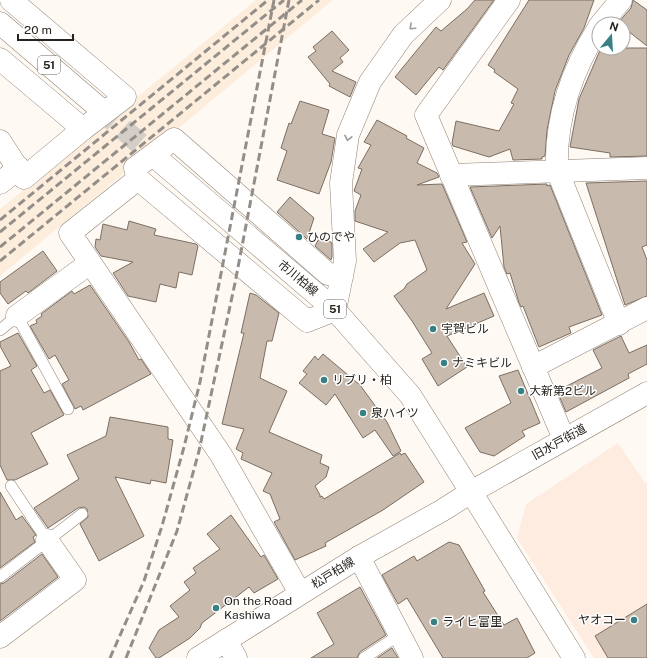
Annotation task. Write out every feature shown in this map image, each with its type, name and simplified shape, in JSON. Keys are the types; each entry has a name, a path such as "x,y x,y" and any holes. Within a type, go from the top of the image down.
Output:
{"street":[{"path":"0,141 19,168 24,178 83,129 125,97 11,0"},
{"path":"342,277 328,274 174,139 135,168 138,178 307,320 336,310 345,261 341,183 348,134 370,82 403,35 440,0"},
{"path":"509,0 426,116 564,439"},
{"path":"608,16 621,0"},
{"name":"51","path":"0,23 98,107"},
{"path":"591,39 566,100 561,118 557,145 557,170 619,324"},
{"path":"0,59 83,129"},
{"name":"市川柏線","path":"161,162 336,310 410,395 574,658"},
{"path":"0,183 19,168"},
{"path":"451,175 557,170 647,168"},
{"path":"138,178 70,233 221,455 300,593"},
{"path":"17,316 90,264"},
{"path":"533,367 619,324 647,308"},
{"name":"旧水戸街道","path":"471,492 647,393"},
{"name":"松戸柏線","path":"198,658 231,649 300,593 359,557 443,510 471,492"},
{"path":"0,637 75,580 47,540"},
{"path":"359,557 412,658"}],"lane":[{"path":"0,330 17,316 68,409"},
{"path":"10,486 47,540"},
{"path":"0,577 82,514"},
{"path":"364,658 399,635"}],"shaded area":[{"path":"256,0 333,0 0,276 0,209"},
{"path":"618,443 645,483 647,482 647,658 594,658 517,538 526,504"}],"building":[{"path":"475,0 494,0 443,70 439,67 416,95 395,77 436,27 441,31 467,9"},
{"path":"529,0 594,0 584,28 569,55 555,91 547,130 545,156 542,157 542,159 513,160 510,149 489,157 453,146 452,143 456,121 499,131 514,104 511,103 518,89 494,72 495,70 488,65"},
{"path":"633,0 647,10 647,46 631,33 631,16 624,16 631,8"},
{"path":"332,31 349,50 340,58 343,62 332,71 356,82 350,97 329,86 330,84 308,57 316,51 313,47"},
{"path":"631,48 647,48 647,156 610,157 610,153 570,147 579,99 598,56 631,56"},
{"path":"300,101 329,110 322,134 335,138 331,162 319,194 277,180 287,151 281,148 289,123 291,124"},
{"path":"377,120 407,136 406,138 424,148 417,163 437,173 439,177 417,185 442,184 467,242 462,243 475,264 446,309 484,293 494,316 447,336 467,367 438,386 422,359 432,353 394,296 404,289 407,284 427,270 415,240 400,243 374,262 363,249 388,232 355,221 355,211 361,195 354,191 362,169 358,168 371,145 364,142"},
{"path":"647,181 647,245 642,247 647,260 647,296 625,305 586,183"},
{"path":"547,184 547,186 550,185 602,315 569,327 571,333 539,347 523,306 521,307 519,303 510,273 507,274 504,267 500,226 492,238 470,187"},
{"path":"290,197 314,218 307,239 277,212"},
{"path":"129,221 156,229 154,235 196,244 198,246 192,275 179,272 176,288 160,284 156,302 128,296 113,273 133,262 101,256 95,247 96,239 100,240 103,224 127,230"},
{"path":"321,235 332,243 331,260 315,246"},
{"path":"43,251 57,271 28,293 26,291 8,304 0,293 0,282"},
{"path":"90,285 129,342 139,360 141,359 151,374 83,410 81,406 75,409 62,384 69,380 55,355 49,359 30,326 37,323 36,320 42,316 41,314 72,291 74,294"},
{"path":"250,293 256,295 279,313 272,341 267,341 260,378 287,391 269,432 322,455 320,463 329,467 326,477 315,486 320,497 322,496 324,499 400,453 401,455 405,453 424,482 383,510 325,543 326,546 295,560 274,522 280,519 270,494 263,491 272,473 241,459 243,453 236,449 244,429 222,424 244,333 241,333"},
{"path":"18,333 37,366 31,370 44,393 50,390 64,415 31,433 48,464 15,480 7,480 0,465 0,371 11,366 0,346 0,342"},
{"path":"621,336 629,353 647,345 647,364 628,374 629,378 566,412 557,391 602,368 593,350"},
{"path":"323,354 360,385 387,422 401,451 393,456 375,430 363,438 335,394 326,405 299,383 307,374 303,371 315,356 318,360"},
{"path":"518,370 540,423 522,431 525,436 494,456 480,452 465,428 511,403 499,376"},
{"path":"110,417 168,427 168,439 173,440 166,483 151,480 150,484 115,477 144,536 99,561 80,524 88,517 87,509 84,507 78,508 48,528 34,508 79,479 67,455 106,436"},
{"path":"0,492 16,520 22,516 36,535 33,537 35,542 0,568"},
{"path":"231,515 261,557 264,555 278,579 254,593 249,587 202,623 200,628 190,638 159,658 156,658 149,648 159,630 179,617 170,606 190,590 184,582 196,573 193,568 220,549 207,534"},
{"path":"449,542 459,545 485,591 483,592 504,625 517,618 535,653 527,658 443,658 407,598 398,604 382,575 414,556 417,561"},
{"path":"42,554 58,577 0,621 0,584 4,583"},
{"path":"360,587 386,635 360,652 357,658 311,658 334,644 317,613"},
{"name":"ヤオコー","path":"647,604 647,658 608,658 595,636"},
{"path":"392,648 398,658 377,658"}],"tunnel":[{"path":"98,107 161,162"}],"railway":[{"path":"0,220 268,0"},
{"path":"110,658 144,581 162,526 184,447 200,382 274,0"},
{"path":"0,232 284,0"},
{"path":"126,658 177,531 199,451 235,283 289,0"},
{"path":"0,247 302,0"},
{"path":"0,261 319,0"}],"place":[{"name":"ひのでや","path":"299,237"},
{"name":"宇賀ビル","path":"433,329"},
{"name":"ナミキビル","path":"444,363"},
{"name":"リブリ・柏","path":"324,380"},
{"name":"大新第2ビル","path":"521,391"},
{"name":"泉ハイツ","path":"363,413"},
{"name":"On the Road Kashiwa","path":"216,608"},
{"name":"ヤオコー","path":"634,620"},
{"name":"ライヒ富里","path":"434,622"}]}
